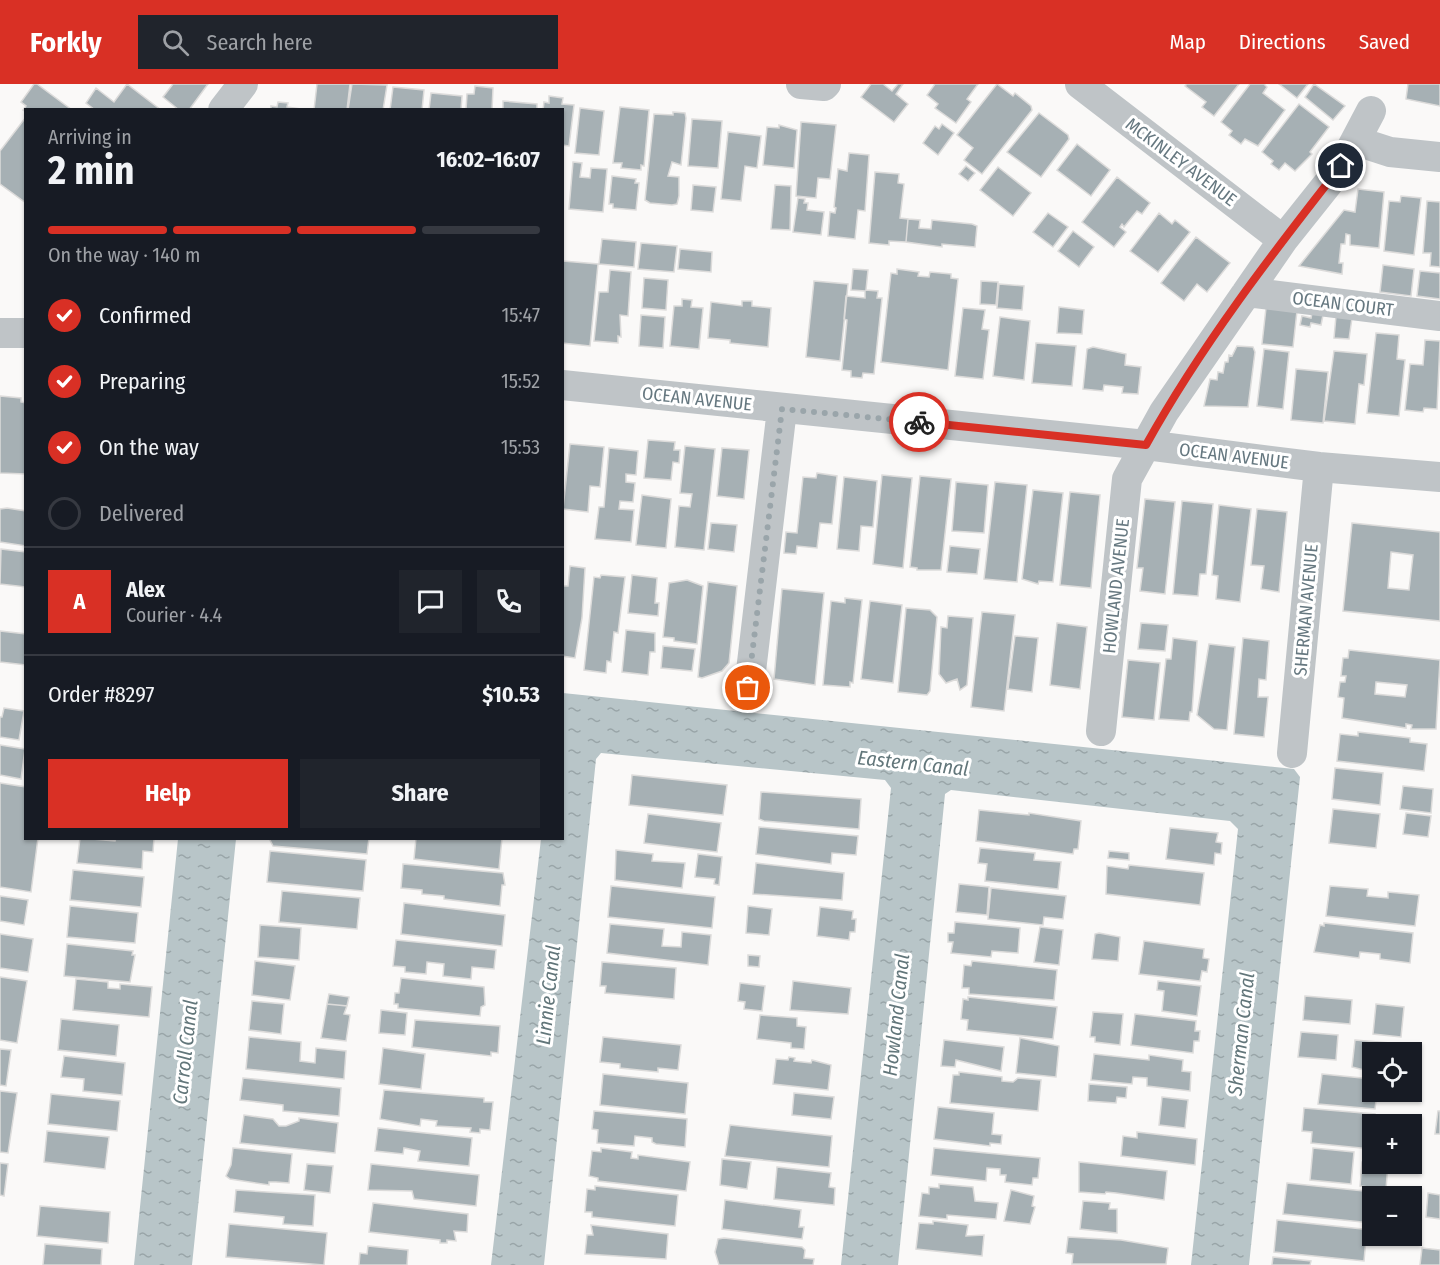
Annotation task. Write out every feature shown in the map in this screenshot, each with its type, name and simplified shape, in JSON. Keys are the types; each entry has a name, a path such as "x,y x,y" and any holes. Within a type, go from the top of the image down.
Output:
{"street":[{"path":"225,108 243,84"},
{"name":"MCKINLEY AVENUE","path":"1080,84 1283,240"},
{"name":"HOWLAND AVENUE","path":"1101,731 1127,478 1164,412 1283,240 1341,166 1371,111"},
{"path":"1356,141 1390,152 1440,158"},
{"name":"OCEAN COURT","path":"1247,292 1440,316"},
{"path":"0,333 24,333"},
{"name":"OCEAN AVENUE","path":"564,385 1146,445 1319,467 1440,477"},
{"path":"748,688 782,409"},
{"name":"SHERMAN AVENUE","path":"1292,753 1319,467"}],"water":[{"path":"564,693 1294,769 1300,777 1249,1265 1191,1265 1238,829 1230,821 951,790 945,794 898,1265 841,1265 891,788 885,780 601,753 596,759 544,1265 491,1265 541,840 564,840"},
{"name":"Carroll Canal","path":"178,840 236,840 192,1265 134,1265"}],"building":[{"path":"34,84 37,84 69,108 24,108 26,106 21,102"},
{"path":"127,84 158,108 92,108 86,103 96,88 114,102"},
{"path":"173,84 208,84 190,108 177,108 163,97"},
{"path":"317,84 350,84 347,108 314,108"},
{"path":"352,84 387,85 383,108 348,108"},
{"path":"871,84 883,84 892,91 898,84 903,84 896,94 908,104 894,122 861,97"},
{"path":"935,84 978,84 967,99 971,102 956,123 935,108 938,104 927,95"},
{"path":"997,84 1013,96 1015,93 1031,106 1032,110 982,174 964,160 973,148 957,135"},
{"path":"1187,84 1239,84 1214,116 1202,107 1206,102 1185,86"},
{"path":"1250,84 1264,84 1267,87 1263,93 1285,110 1258,146 1245,139 1241,144 1229,135 1232,131 1221,122"},
{"path":"1279,84 1308,84 1297,98"},
{"path":"1314,84 1345,106 1333,120 1305,97"},
{"path":"1408,84 1440,84 1440,106 1406,99"},
{"path":"475,86 493,88 492,108 466,108 467,94 474,94"},
{"path":"393,87 424,90 422,108 390,108"},
{"path":"431,93 462,96 461,108 429,108"},
{"path":"549,96 563,98 562,104 574,105 569,146 564,145 564,108 543,108 544,102 549,103"},
{"path":"503,101 537,104 537,108 503,108"},
{"path":"278,102 288,103 287,107 294,108 271,108 271,106 277,107"},
{"path":"1299,104 1329,127 1310,152 1312,154 1295,171 1285,163 1279,170 1271,164 1273,161 1262,152"},
{"path":"620,107 649,110 644,166 641,165 641,170 621,168 622,163 613,163"},
{"path":"580,108 604,111 599,155 575,153"},
{"path":"673,112 685,113 686,118 681,165 672,162 668,176 679,177 677,204 650,203 645,200 654,114 673,115"},
{"path":"1039,113 1068,135 1069,139 1041,177 1007,152"},
{"path":"692,119 722,121 718,168 688,166"},
{"path":"24,120 24,202 0,184 0,151"},
{"path":"801,122 836,125 830,179 818,178 816,198 796,196"},
{"path":"942,124 954,133 938,155 923,143 935,126 939,129"},
{"path":"779,125 797,130 794,168 763,165 767,127 779,128"},
{"path":"728,132 761,136 757,168 745,166 741,201 721,199"},
{"path":"1077,144 1110,170 1091,196 1057,170"},
{"path":"849,153 869,155 865,211 858,210 855,239 828,236 830,212 835,213 836,208 834,207 838,169 847,171"},
{"path":"573,162 582,163 580,177 590,178 591,168 607,169 603,212 569,209"},
{"path":"966,166 975,173 968,181 959,174"},
{"path":"998,167 1031,193 1013,216 980,190"},
{"path":"875,172 899,174 898,183 904,184 900,218 908,219 906,242 889,241 889,245 869,243"},
{"path":"612,176 636,179 635,183 639,183 636,210 613,208 613,204 609,204"},
{"path":"1117,177 1150,203 1142,214 1137,211 1124,227 1122,224 1120,227 1126,232 1114,247 1082,222"},
{"path":"693,185 716,187 713,212 691,210"},
{"path":"775,185 791,186 790,230 771,229"},
{"path":"1358,189 1384,192 1379,248 1350,245 1350,235 1346,234 1345,244 1341,244 1339,263 1343,263 1342,274 1299,266 1344,210 1355,212"},
{"path":"1401,196 1421,198 1414,255 1384,251 1389,201 1400,202"},
{"path":"798,198 805,199 804,203 808,203 807,210 824,212 821,235 793,232"},
{"path":"1427,201 1440,202 1440,267 1430,266 1431,253 1423,253"},
{"path":"1048,213 1068,227 1053,247 1033,232"},
{"path":"1159,213 1172,224 1175,220 1190,232 1158,272 1130,251"},
{"path":"908,219 920,220 919,228 931,229 932,220 977,226 975,247 942,244 942,247 906,242"},
{"path":"1073,231 1094,247 1079,267 1058,251"},
{"path":"1196,237 1230,263 1207,292 1197,284 1184,301 1161,283"},
{"path":"602,239 636,242 634,267 599,264"},
{"path":"641,243 677,246 674,272 638,269"},
{"path":"680,249 712,252 711,272 678,269"},
{"path":"564,261 598,264 590,346 564,343"},
{"path":"1383,265 1414,269 1411,296 1380,292"},
{"path":"853,269 868,270 866,290 878,291 877,298 882,298 874,374 863,373 862,378 851,377 851,371 842,370 847,320 844,319 846,296 865,298 865,291 851,290"},
{"path":"897,269 919,272 918,276 929,277 930,272 951,274 951,278 958,279 948,370 881,362 891,273 897,274"},
{"path":"610,270 631,272 628,316 620,315 621,337 618,336 618,343 594,341 599,292 608,292"},
{"path":"1420,271 1440,273 1440,299 1417,296"},
{"path":"644,278 668,280 666,310 642,308"},
{"path":"814,281 848,284 840,361 806,357"},
{"path":"981,281 998,282 996,305 980,304"},
{"path":"999,284 1024,286 1022,310 997,308"},
{"path":"682,299 692,300 691,307 703,308 699,349 670,346 674,306 682,306"},
{"path":"742,301 752,301 752,306 771,308 768,347 708,338 711,302 742,306"},
{"path":"1059,307 1084,310 1082,334 1057,333"},
{"path":"963,308 985,310 982,329 989,330 983,379 955,376"},
{"path":"1266,308 1297,311 1293,347 1262,344"},
{"path":"1312,313 1323,315 1321,325 1311,323 1310,327 1300,325 1302,316 1311,318"},
{"path":"641,315 665,317 663,348 639,346"},
{"path":"1336,316 1352,318 1349,339 1334,338"},
{"path":"1000,317 1030,321 1024,380 993,376"},
{"path":"1376,333 1399,335 1397,359 1405,360 1399,416 1367,413"},
{"path":"1425,340 1440,341 1437,409 1424,408 1423,412 1405,410 1410,364 1423,365"},
{"path":"1036,343 1076,346 1072,386 1032,383"},
{"path":"1237,346 1253,347 1255,352 1248,407 1204,406 1210,379 1217,380 1218,372 1223,373 1225,362 1228,362 1229,355 1232,356"},
{"path":"1093,347 1126,354 1125,365 1141,367 1138,394 1122,393 1123,387 1104,385 1103,391 1083,389 1087,349"},
{"path":"1264,349 1289,352 1283,409 1257,406"},
{"path":"1334,351 1367,354 1364,385 1359,384 1355,424 1324,421"},
{"path":"1296,369 1328,372 1323,423 1291,420"},
{"path":"0,396 21,398 21,402 24,403 24,474 0,473"},
{"path":"648,440 675,442 674,450 680,450 679,463 673,462 671,480 644,478"},
{"path":"570,444 604,447 600,487 590,486 588,512 564,509"},
{"path":"685,446 715,449 704,550 675,547 679,506 690,507 692,494 680,493"},
{"path":"609,448 638,451 636,475 626,474 626,482 635,483 633,502 620,501 619,509 634,510 631,542 595,539 599,507 604,507"},
{"path":"722,448 749,450 744,499 717,496"},
{"path":"817,473 837,476 832,524 820,523 817,548 797,546 796,554 784,553 786,532 797,533 803,477 816,478"},
{"path":"882,475 912,478 903,568 873,564"},
{"path":"920,476 951,479 941,570 917,570 917,568 910,567"},
{"path":"844,477 877,481 873,527 861,526 859,551 837,549"},
{"path":"956,482 988,485 984,533 952,531"},
{"path":"995,482 1027,485 1017,582 984,579"},
{"path":"1033,490 1063,493 1053,582 1039,581 1038,584 1022,579"},
{"path":"1070,492 1100,495 1091,588 1060,585"},
{"path":"642,495 671,499 666,548 636,545"},
{"path":"1145,499 1175,502 1165,594 1140,591 1143,568 1137,568"},
{"path":"1182,501 1213,504 1206,574 1200,574 1198,596 1173,594"},
{"path":"1219,505 1251,509 1240,602 1216,599 1218,576 1212,575"},
{"path":"0,509 24,511 24,546 0,542"},
{"path":"1257,509 1287,512 1279,592 1261,589 1264,566 1251,565"},
{"path":"711,523 737,525 734,552 708,549"},
{"path":"1352,523 1440,532 1440,621 1343,611","holes":["1391,552 1413,555 1409,590 1388,588"]},
{"path":"950,546 980,549 977,574 947,572"},
{"path":"1,549 24,552 24,587 0,584"},
{"path":"570,566 585,568 582,618 575,658 564,656 564,586 568,586"},
{"path":"601,575 625,577 618,633 614,632 611,662 607,661 606,673 584,670 594,577 600,578"},
{"path":"632,575 657,578 655,603 659,603 658,616 628,613"},
{"path":"687,580 703,586 697,644 663,637 669,583"},
{"path":"708,582 737,586 729,663 722,671 702,678 698,677"},
{"path":"782,589 824,593 815,685 774,679"},
{"path":"845,598 862,600 853,683 850,682 850,687 823,685 831,601 845,603"},
{"path":"870,601 902,605 893,683 861,679"},
{"path":"906,608 930,610 937,617 930,691 927,695 898,692"},
{"path":"982,612 1015,615 1004,711 971,707"},
{"path":"948,616 973,618 967,685 960,690 957,679 946,683 939,674 941,627 947,628"},
{"path":"1057,623 1087,627 1080,689 1050,685"},
{"path":"1141,623 1168,625 1165,651 1138,649"},
{"path":"626,630 655,633 655,652 650,652 648,675 622,672"},
{"path":"0,631 24,634 24,665 0,662"},
{"path":"1015,636 1038,638 1032,692 1008,689"},
{"path":"1173,638 1197,641 1192,712 1190,712 1189,721 1159,719 1166,659 1171,659"},
{"path":"1243,638 1269,641 1266,680 1259,679 1258,697 1268,697 1264,737 1234,734"},
{"path":"1209,644 1235,647 1227,730 1214,729 1197,715"},
{"path":"663,646 695,649 692,671 661,668"},
{"path":"1349,650 1440,660 1436,729 1411,729 1412,725 1406,724 1406,728 1342,718 1344,698 1338,697 1340,682 1345,682 1346,676 1341,676 1343,658 1348,658","holes":["1376,682 1407,685 1405,697 1375,694"]},
{"path":"1128,660 1160,663 1154,720 1122,717"},
{"path":"4,708 24,711 19,740 0,737 0,717 2,717"},
{"path":"1358,732 1410,738 1410,742 1427,744 1424,771 1337,761 1340,734 1358,736"},
{"path":"0,745 24,749 21,779 0,775"},
{"path":"1335,768 1383,773 1380,805 1332,799"},
{"path":"632,775 727,785 723,815 629,805"},
{"path":"0,783 24,787 24,840 38,840 31,892 0,887"},
{"path":"1403,786 1433,789 1431,813 1400,809"},
{"path":"761,792 861,799 859,829 764,821 759,819"},
{"path":"1333,809 1380,814 1376,848 1329,843"},
{"path":"979,810 1029,815 1029,813 1081,821 1078,849 1074,849 1073,854 976,841"},
{"path":"1406,813 1431,816 1428,837 1403,834"},
{"path":"648,814 721,823 717,852 644,843"},
{"path":"759,827 858,836 856,855 832,853 831,864 756,854"},
{"path":"1170,828 1218,833 1216,842 1222,843 1221,854 1215,853 1214,865 1166,859"},
{"path":"80,840 154,840 153,852 143,851 142,869 77,863"},
{"path":"270,840 369,840 367,854 273,846"},
{"path":"416,840 502,840 499,869 414,859"},
{"path":"980,848 1035,853 1034,860 1061,862 1058,889 985,881 987,864 978,863"},
{"path":"616,850 653,854 652,861 685,863 682,888 615,880"},
{"path":"270,851 366,860 363,891 267,882"},
{"path":"1109,851 1129,853 1129,860 1108,858"},
{"path":"698,854 722,857 719,885 714,884 715,879 695,877"},
{"path":"756,863 844,873 842,900 753,894"},
{"path":"403,864 503,873 505,885 502,885 500,906 444,899 444,896 422,894 422,890 401,888"},
{"path":"1129,865 1204,873 1200,905 1106,894 1107,866 1128,869"},
{"path":"73,870 144,877 141,907 70,900"},
{"path":"959,884 989,887 987,915 956,912"},
{"path":"611,886 715,897 712,928 608,917"},
{"path":"1330,886 1368,889 1367,896 1388,898 1388,892 1419,895 1415,926 1326,916"},
{"path":"991,888 1066,896 1063,919 1044,917 1043,925 988,919"},
{"path":"282,891 360,898 357,929 279,922"},
{"path":"0,896 28,900 24,925 0,921"},
{"path":"404,903 505,915 502,946 401,934"},
{"path":"70,906 138,913 135,943 67,937"},
{"path":"748,906 772,909 769,935 746,933"},
{"path":"820,907 853,911 852,919 856,919 855,932 850,932 849,940 817,936"},
{"path":"955,922 1020,928 1018,953 992,951 991,957 951,953 953,942 948,942 948,933 954,933"},
{"path":"1324,923 1413,933 1410,963 1380,959 1380,954 1360,952 1359,958 1314,952 1320,925 1324,926"},
{"path":"610,924 664,929 662,946 681,947 682,932 711,935 708,965 607,953"},
{"path":"260,925 301,928 299,960 258,957"},
{"path":"1040,927 1063,930 1059,965 1034,962"},
{"path":"0,934 33,939 28,972 0,968"},
{"path":"1095,934 1120,937 1118,961 1092,959"},
{"path":"396,940 496,950 494,969 472,967 471,979 443,976 444,964 427,962 426,974 405,972 405,967 393,966"},
{"path":"1144,941 1204,949 1203,958 1209,959 1207,972 1202,971 1200,981 1139,974"},
{"path":"67,944 133,951 132,955 135,955 130,982 64,976"},
{"path":"748,955 760,956 759,967 748,966"},
{"path":"255,961 295,966 290,1000 252,995"},
{"path":"972,961 1057,970 1054,1000 969,994 969,988 962,988 964,965 971,966"},
{"path":"602,962 676,968 674,999 605,993 606,986 600,986"},
{"path":"0,977 27,981 17,1043 0,1040"},
{"path":"401,978 484,987 485,1005 481,1007 480,1016 398,1008 398,1004 394,1004 395,993 399,993"},
{"path":"76,979 108,982 108,988 120,989 120,984 152,987 149,1017 73,1010"},
{"path":"793,981 851,988 848,1014 790,1010"},
{"path":"1158,981 1201,986 1197,1016 1162,1011 1164,991 1157,990"},
{"path":"740,983 765,986 762,1011 744,1009 745,1002 738,1001"},
{"path":"329,994 349,997 347,1006 327,1004"},
{"path":"1305,996 1352,1000 1350,1024 1303,1020"},
{"path":"968,997 1057,1007 1053,1039 967,1030 968,1020 961,1019 963,999 968,1000"},
{"path":"252,1001 284,1004 281,1034 249,1030"},
{"path":"327,1004 347,1006 344,1014 350,1015 346,1041 321,1038"},
{"path":"1376,1004 1404,1007 1401,1037 1373,1034"},
{"path":"381,1010 407,1013 405,1035 379,1033"},
{"path":"1093,1012 1123,1014 1120,1045 1095,1042 1095,1037 1090,1037"},
{"path":"1135,1014 1196,1021 1195,1031 1200,1031 1199,1041 1194,1041 1193,1053 1131,1045"},
{"path":"760,1015 797,1018 797,1026 806,1027 804,1049 791,1048 791,1043 757,1039"},
{"path":"61,1019 119,1025 116,1056 58,1050"},
{"path":"415,1020 500,1026 498,1053 491,1052 491,1056 412,1047"},
{"path":"1301,1032 1338,1035 1336,1060 1298,1057"},
{"path":"249,1037 301,1042 300,1061 315,1063 316,1048 346,1051 344,1079 246,1069"},
{"path":"603,1037 681,1045 678,1070 658,1068 658,1072 620,1068 620,1064 600,1062"},
{"path":"1020,1038 1059,1046 1056,1077 1016,1073"},
{"path":"944,1040 1004,1047 1001,1071 956,1060 955,1067 941,1066"},
{"path":"1355,1040 1378,1042 1362,1042 1362,1070 1352,1067"},
{"path":"383,1048 425,1054 421,1089 379,1084"},
{"path":"0,1049 11,1050 6,1086 0,1085"},
{"path":"1094,1054 1149,1060 1149,1055 1183,1060 1182,1071 1191,1072 1190,1091 1147,1086 1147,1078 1133,1077 1132,1084 1091,1080"},
{"path":"64,1056 125,1063 122,1095 83,1091 84,1079 61,1077"},
{"path":"789,1057 795,1058 794,1061 811,1063 812,1060 831,1065 828,1090 773,1084 776,1059 788,1060"},
{"path":"959,1072 1002,1077 1002,1081 1013,1082 1018,1078 1041,1080 1038,1111 950,1103 953,1075 959,1075"},
{"path":"603,1074 688,1083 685,1114 600,1105"},
{"path":"1322,1074 1362,1078 1362,1102 1376,1102 1375,1109 1318,1104"},
{"path":"243,1078 341,1088 339,1116 283,1111 283,1105 240,1100"},
{"path":"1089,1084 1127,1087 1126,1098 1117,1097 1116,1103 1088,1101"},
{"path":"384,1090 484,1098 484,1102 493,1102 490,1130 480,1129 480,1133 470,1132 471,1128 436,1126 437,1121 421,1119 420,1126 380,1119"},
{"path":"0,1091 17,1093 8,1153 0,1152"},
{"path":"794,1093 834,1097 831,1119 792,1115"},
{"path":"51,1094 120,1101 117,1131 48,1124"},
{"path":"1162,1097 1188,1100 1185,1128 1159,1125"},
{"path":"938,1107 994,1113 992,1134 1002,1135 1001,1144 990,1143 990,1146 934,1139"},
{"path":"1304,1108 1375,1114 1362,1114 1362,1148 1311,1143 1312,1132 1302,1131"},
{"path":"594,1111 687,1119 685,1147 656,1144 652,1142 652,1138 635,1136 634,1146 597,1143 598,1130 592,1129"},
{"path":"1438,1111 1440,1111 1440,1134 1435,1134"},
{"path":"244,1115 273,1119 279,1126 299,1121 299,1118 338,1123 335,1153 240,1143"},
{"path":"730,1125 832,1136 829,1167 725,1156"},
{"path":"378,1128 472,1138 469,1166 418,1161 420,1151 404,1148 403,1154 375,1151"},
{"path":"47,1131 109,1137 105,1169 44,1162"},
{"path":"1137,1132 1197,1139 1195,1165 1121,1156 1123,1136 1137,1138"},
{"path":"233,1148 292,1154 289,1183 269,1182 269,1185 230,1179 226,1176 231,1165"},
{"path":"601,1148 632,1152 631,1158 638,1159 638,1155 690,1162 686,1191 598,1181 598,1178 589,1176 592,1151 601,1152"},
{"path":"934,1148 1040,1158 1038,1178 1033,1178 1032,1185 1005,1182 1006,1175 1000,1175 1000,1169 987,1168 986,1181 931,1175"},
{"path":"1313,1148 1354,1152 1351,1184 1310,1180"},
{"path":"722,1159 751,1162 747,1189 720,1185"},
{"path":"1079,1162 1167,1171 1164,1200 1106,1192 1105,1194 1079,1192"},
{"path":"1362,1162 1362,1174 1387,1174 1386,1186 1360,1186"},
{"path":"0,1163 8,1164 4,1196 0,1195"},
{"path":"307,1164 333,1166 330,1193 304,1190"},
{"path":"371,1164 479,1175 476,1206 414,1199 412,1191 368,1190"},
{"path":"777,1167 831,1173 829,1187 835,1188 834,1205 774,1199"},
{"path":"1287,1183 1362,1191 1362,1222 1283,1214"},
{"path":"939,1184 973,1187 975,1201 998,1203 996,1219 947,1215 947,1219 919,1216 922,1193 929,1194 929,1187 939,1188"},
{"path":"595,1186 678,1195 675,1226 592,1217 592,1212 585,1212 587,1189 595,1190"},
{"path":"236,1190 315,1195 313,1226 283,1224 284,1217 234,1212"},
{"path":"1011,1190 1034,1196 1032,1206 1035,1207 1030,1224 1004,1221"},
{"path":"1428,1193 1440,1195 1440,1219 1426,1217"},
{"path":"725,1200 801,1210 799,1227 804,1227 802,1239 722,1229"},
{"path":"1083,1201 1110,1203 1109,1209 1117,1209 1117,1233 1080,1229"},
{"path":"373,1203 468,1214 467,1232 454,1231 456,1241 447,1240 447,1243 440,1243 440,1240 369,1232"},
{"path":"40,1206 110,1212 108,1243 37,1236"},
{"path":"1277,1220 1362,1229 1362,1246 1365,1246 1364,1261 1274,1252"},
{"path":"933,1221 968,1225 966,1236 984,1235 982,1256 916,1249 919,1223 933,1224"},
{"path":"229,1224 327,1233 324,1265 226,1257"},
{"path":"591,1225 668,1234 666,1259 585,1254 587,1235 593,1235"},
{"path":"1068,1237 1121,1240 1168,1248 1166,1264 1072,1264 1073,1254 1066,1253"},
{"path":"718,1239 802,1247 805,1250 804,1258 814,1259 813,1265 719,1265 715,1252"},
{"path":"45,1244 102,1249 101,1265 43,1265"},
{"path":"368,1246 408,1250 407,1265 359,1265 360,1253 367,1254"},
{"path":"1422,1248 1440,1250 1440,1265 1420,1265"},
{"path":"1273,1257 1311,1261 1310,1265 1272,1265"}],"way so far":[{"path":"748,688 776,442 782,409 919,422"}],"route":[{"path":"919,422 1146,445 1164,412 1283,240 1341,166"}],"water label":[{"name":"Eastern Canal","path":"913,763"},
{"name":"Linnie Canal","path":"548,995"},
{"name":"Howland Canal","path":"896,1015"},
{"name":"Sherman Canal","path":"1241,1034"}]}
